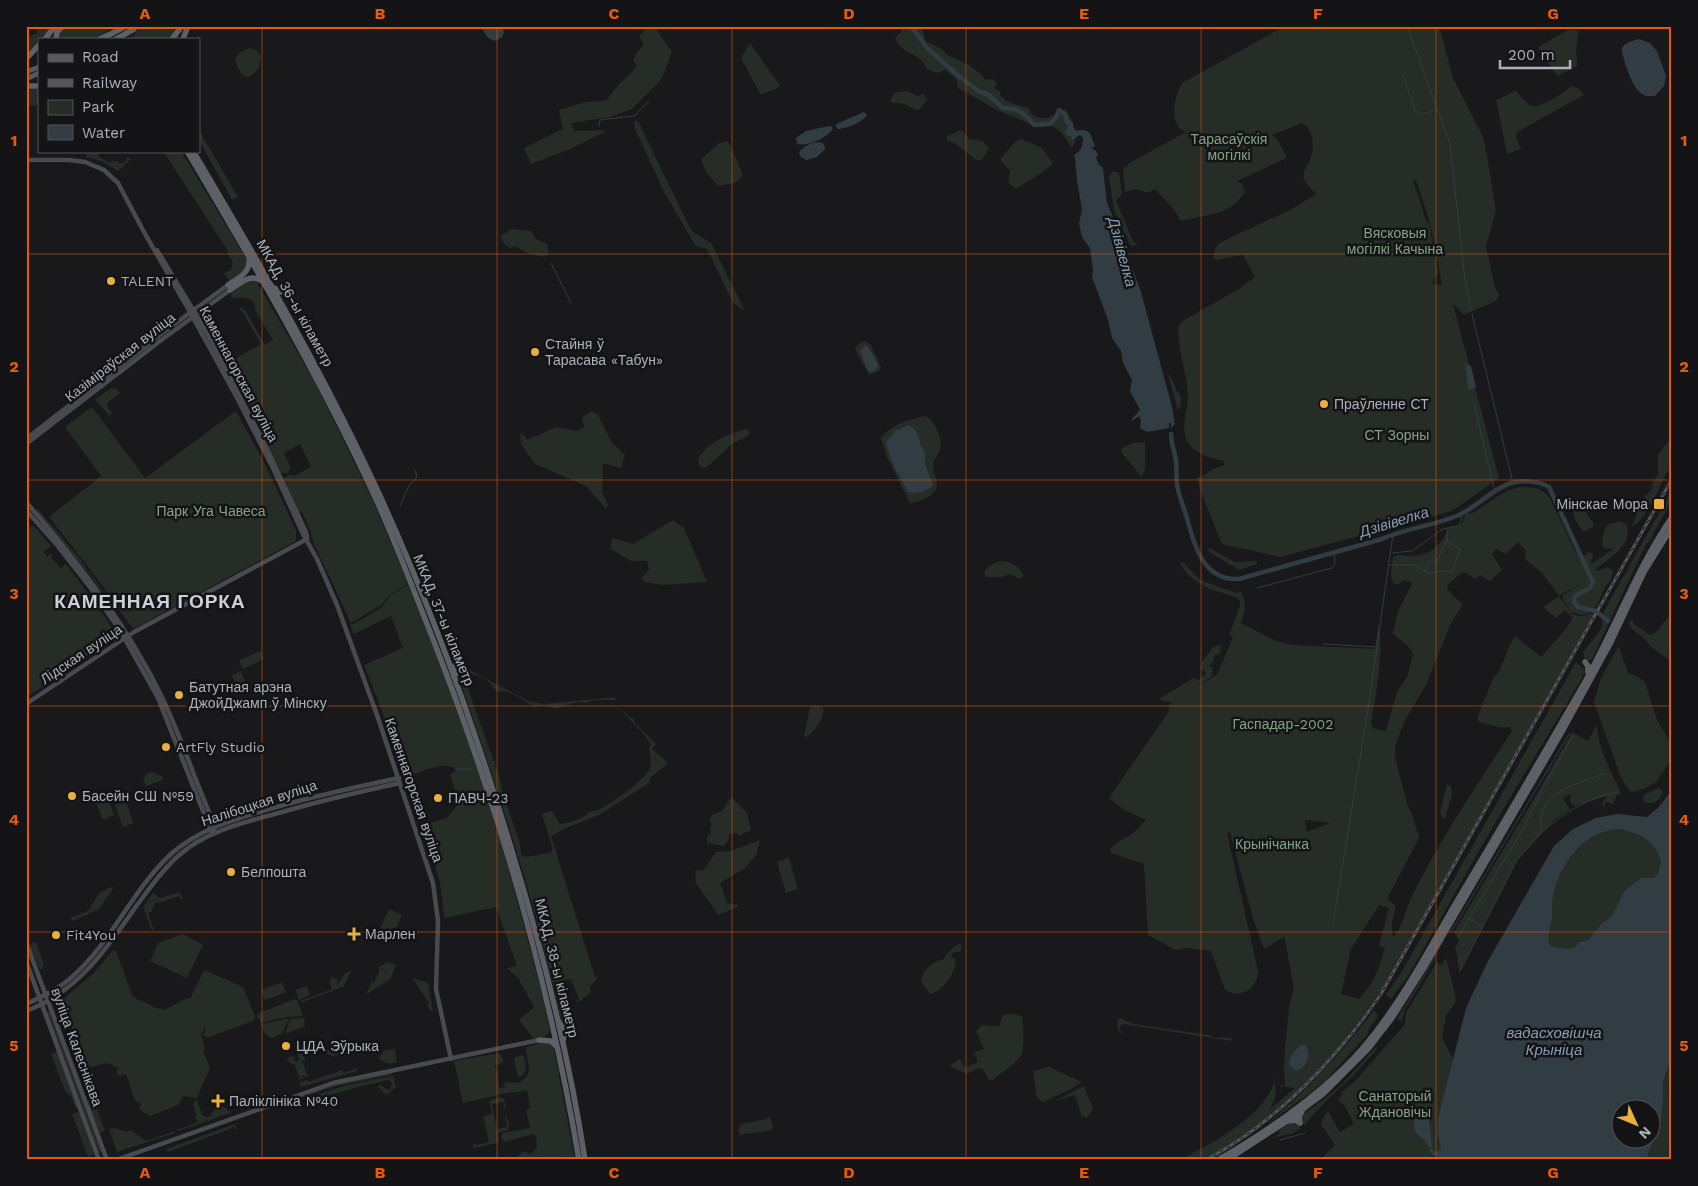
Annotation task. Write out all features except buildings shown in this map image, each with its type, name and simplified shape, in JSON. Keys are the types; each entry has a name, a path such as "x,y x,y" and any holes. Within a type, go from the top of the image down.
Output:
{"highway":[{"path":"46,38 55,26"},
{"path":"56,38 57,32 63,26"},
{"path":"113,26 119,38"},
{"path":"119,26 126,38"},
{"path":"104,38 126,26"},
{"path":"173,38 182,26"},
{"path":"183,38 188,26"},
{"path":"118,38 136,27"},
{"path":"26,59 38,46"},
{"path":"187,152 204,175"},
{"path":"193,152 204,175"},
{"name":"МКАД, 36-ы кіламетр","path":"204,175 299,345 353,447"},
{"name":"МКАД, 36-ы кіламетр","path":"204,175 284,306 353,447"},
{"path":"229,288 246,271 249,262 247,251"},
{"path":"229,288 247,278 259,279 265,284"},
{"path":"273,287 282,292 288,292 284,297 284,306"},
{"name":"МКАД, 37-ы кіламетр","path":"353,447 390,519 450,665 454,668 459,668 454,677 497,807"},
{"name":"МКАД, 37-ы кіламетр","path":"353,447 418,601 497,807"},
{"path":"1218,1160 1311,1097 1343,1069 1376,1032 1399,999 1586,680 1640,570 1672,517"},
{"path":"1228,1160 1284,1123 1330,1088 1368,1049 1404,1001 1564,730 1610,644 1641,578 1672,527"},
{"path":"1586,680 1589,669 1585,662 1591,662 1599,656"},
{"name":"МКАД, 38-ы кіламетр","path":"497,807 530,911 558,1020 579,1140"},
{"name":"МКАД, 38-ы кіламетр","path":"497,807 522,898 579,1140"},
{"path":"558,1020 563,1027 570,1030 564,1035 563,1043"},
{"path":"539,1040 549,1035 552,1025"},
{"path":"539,1040 551,1041 557,1049"},
{"path":"1284,1123 1295,1120 1300,1123 1299,1117 1304,1108"},
{"path":"579,1140 585,1160"},
{"path":"579,1140 579,1160"}],"main road":[{"path":"26,72 38,67"},
{"path":"26,79 38,73"},
{"name":"Каменнагорская вуліца","path":"26,160 81,161 100,168 118,183 193,313 265,446 306,532 307,539 337,605 399,781 435,892 438,921 436,989 451,1057"},
{"name":"Казіміраўская вуліца","path":"26,439 229,288"},
{"name":"Казіміраўская вуліца","path":"26,444 193,313"},
{"path":"26,502 37,518 96,587 126,637 167,714 214,833"},
{"path":"26,510 37,518"},
{"name":"Лідская вуліца","path":"26,704 126,637 165,614 307,539"},
{"name":"Налібоцкая вуліца","path":"26,1004 64,984 86,963 144,885 165,860 185,842 211,828 312,797 399,781"},
{"name":"Налібоцкая вуліца","path":"26,1011 48,1001 66,989 90,968 155,880 170,863 193,845 214,833 314,802 399,781"},
{"path":"125,912 130,915"},
{"name":"вуліца Калеснікава","path":"26,942 107,1160"},
{"name":"вуліца Калеснікава","path":"26,962 99,1160"},
{"path":"116,1160 333,1082 539,1040"}],"green space":[{"path":"36,26 53,26 43,38 38,38 38,44 26,57 26,39 34,34 37,35"},
{"path":"65,26 109,26 111,29 107,32 108,34 97,38 58,38"},
{"path":"145,26 180,26 171,38 132,38 135,32"},
{"path":"647,26 654,26 672,52 661,80 632,109 610,117 571,123 575,131 603,130 605,132 570,149 531,164 524,148 563,129 559,110 585,102 606,101 619,84 632,72 637,65 633,61 636,54 644,44 639,37"},
{"path":"901,26 922,26 925,41 942,49 947,55 969,65 986,80 993,79 997,84 994,88 1001,92 1000,95 1003,98 1013,104 1029,108 1032,115 1046,118 1066,110 1073,123 1075,133 1072,148 1061,132 1053,126 1037,127 997,110 958,88 956,78 945,70 937,73 927,69 919,59 898,44 895,37 901,32"},
{"path":"1285,26 1439,26 1453,78 1485,144 1496,211 1486,246 1495,287 1499,295 1496,301 1466,314 1463,314 1453,304 1499,478 1452,511 1280,557 1222,544 1200,490 1197,477 1201,477 1213,469 1224,465 1225,461 1201,454 1187,441 1184,425 1188,396 1178,330 1184,320 1239,289 1255,277 1243,255 1215,260 1213,258 1215,249 1219,243 1294,208 1316,194 1306,182 1304,175 1304,170 1312,155 1313,144 1309,130 1302,123 1272,135 1278,140 1287,158 1237,181 1242,184 1245,192 1232,206 1216,213 1181,221 1175,211 1155,189 1148,193 1135,189 1125,192 1123,172 1126,165 1128,167 1128,164 1186,132 1179,128 1176,123 1174,111 1177,94 1182,83","holes":["1416,180 1430,223 1442,285 1432,284 1438,273 1429,223 1427,223 1413,181"]},
{"path":"1568,30 1579,31 1576,48 1577,66 1557,76 1538,47"},
{"path":"750,43 780,85 778,88 761,95 742,60 742,56"},
{"path":"249,48 258,51 261,57 258,69 248,77 241,73 235,59 240,52"},
{"path":"1572,86 1579,89 1584,95 1517,132 1516,137 1521,149 1507,154 1496,100 1516,91 1529,104 1538,106"},
{"path":"26,89 38,89 38,103 36,106 26,105"},
{"path":"908,91 918,96 924,94 927,100 918,111 904,104 890,102 894,93"},
{"path":"635,120 639,123 688,224 693,232 711,243 745,311 733,303 707,249 694,243 664,192 636,131"},
{"path":"962,130 969,139 982,141 989,148 982,160 976,160 956,144 947,140 947,136"},
{"path":"200,132 238,197 232,200 200,142"},
{"path":"1021,139 1042,148 1053,163 1016,189 1009,182 1010,171 1001,161 1001,158 1016,141"},
{"path":"727,141 743,175 735,183 718,186 706,172 701,159 719,143"},
{"path":"90,152 99,153 98,156 110,163 118,161 119,163 124,163 127,157 131,159 118,171 101,161 86,157 86,154"},
{"path":"164,152 182,152 247,260 244,270 230,280 224,273 231,270 233,263 228,251"},
{"path":"1112,172 1119,174 1122,194 1116,201 1134,243 1139,242 1134,246 1130,245 1114,210 1109,177"},
{"path":"510,229 531,231 536,239 547,244 549,254 544,257 529,254 515,246 510,248 505,245 500,236"},
{"path":"255,279 312,377 374,503 408,584 390,595 381,605 351,623 314,544 302,511 299,513 284,481 284,478 291,474 293,476 311,467 300,444 284,453 291,468 287,473 281,473 267,446 270,444 229,362 261,344 240,307 245,310 265,345 273,340 255,310 253,302 248,298 232,298 231,295 232,291 240,284"},
{"path":"864,341 870,344 881,367 879,371 869,375 855,349 856,346"},
{"path":"1168,373 1181,396 1181,404 1178,411"},
{"path":"111,388 117,389 120,393 107,403 112,413 110,416 95,400"},
{"name":"Парк Уга Чавеса","path":"92,407 145,478 236,411 266,466 292,522 296,531 296,541 133,629 96,577 49,517 101,476 65,427"},
{"path":"592,411 598,415 611,441 625,455 621,468 603,463 602,492 608,505 606,509 586,486 535,464 521,444 520,433 527,440 556,427 577,431 584,427 582,417"},
{"path":"925,416 935,425 941,441 940,450 934,460 933,468 937,485 935,491 930,496 910,503 887,457 881,438 895,426","holes":["908,425 914,429 919,444 925,452 925,464 932,479 932,487 914,493 908,492 895,469 889,439 896,431"]},
{"path":"745,429 750,433 748,436 732,444 707,467 702,468 699,466 698,459 712,443"},
{"path":"1670,439 1672,440 1671,466 1646,513 1632,526 1641,502 1653,487 1651,485 1658,474 1658,455"},
{"path":"1145,442 1145,468 1142,477 1122,453 1121,449 1132,443"},
{"path":"1520,487 1536,488 1550,498 1576,553 1583,557 1588,552 1592,553 1593,557 1590,564 1614,548 1605,549 1602,545 1607,525 1620,521 1626,524 1628,531 1624,544 1614,555 1596,569 1597,571 1608,567 1613,571 1598,604 1591,612 1582,615 1571,612 1562,598 1563,595 1584,582 1559,596 1572,614 1583,616 1596,613 1381,991 1334,1054 1299,1090 1263,1122 1205,1160 1180,1160 1221,1137 1248,1118 1269,1094 1275,1081 1276,1095 1270,1109 1295,1088 1280,1086 1280,1084 1285,1086 1285,1050 1289,1007 1294,989 1285,939 1284,937 1264,949 1254,922 1230,832 1227,833 1258,971 1252,987 1247,991 1236,994 1225,990 1211,951 1187,948 1176,950 1148,935 1144,864 1111,853 1110,849 1116,843 1132,834 1146,820 1126,811 1109,798 1169,711 1168,706 1172,702 1159,699 1193,678 1199,680 1206,673 1201,669 1201,663 1213,647 1221,645 1220,653 1214,656 1214,660 1209,666 1213,668 1211,677 1193,688 1217,675 1233,637 1229,635 1240,606 1240,600 1203,586 1184,570 1179,562 1184,563 1200,580 1236,593 1241,592 1245,608 1241,623 1276,641 1292,645 1375,649 1379,622 1380,660 1371,723 1373,728 1384,731 1386,730 1397,692 1407,677 1413,654 1393,633 1398,611 1412,584 1404,580 1397,585 1393,583 1391,576 1393,556 1420,555 1431,551 1440,543 1450,527 1461,525 1466,514 1473,513 1509,490","holes":["1518,542 1526,551 1525,559 1542,573 1559,596 1543,607 1556,618 1565,610 1573,618 1541,657 1515,636 1499,672 1494,677 1477,720 1498,727 1510,727 1512,731 1459,812 1412,896 1399,929 1393,937 1392,925 1396,906 1389,901 1388,897 1419,838 1408,807 1395,757 1395,747 1404,722 1426,685 1450,625 1462,606 1448,590 1447,585 1463,572 1476,579 1480,575 1490,581 1502,570 1492,554 1496,549 1506,554","1305,820 1330,823 1307,832","1379,905 1389,908 1379,946 1385,948 1376,975 1359,999 1341,994 1351,949"]},
{"path":"1672,490 1672,500 1651,540 1646,544 1593,657 1591,660 1587,660 1584,658 1583,652 1601,629 1604,611"},
{"path":"38,509 80,559 116,611 90,575 36,511"},
{"path":"1574,511 1586,512 1593,523 1593,527 1584,532 1575,519"},
{"path":"673,520 684,528 707,582 662,585 645,582 641,578 649,570 647,561 631,561 611,549 612,538 633,544"},
{"path":"34,526 51,546 44,552 47,556 51,554 53,556 51,558 61,568 66,564 95,602 116,636 57,677 49,679 47,684 26,697 26,528"},
{"path":"1209,548 1235,562 1257,561 1257,564 1239,570 1208,551"},
{"path":"1000,561 1015,565 1024,576 1020,579 1009,574 1002,577 986,577 984,573 987,568"},
{"path":"408,585 461,718 496,825 547,1015 550,1032 545,1036 534,1039 519,1020 534,1007 518,978 507,968 517,966 496,907 445,918 444,916 440,882 423,825 447,818 459,803 450,775 456,770 452,767 441,766 409,776 404,767 364,665 403,648 391,616 354,634 350,625 382,607 390,596"},
{"path":"1672,612 1672,662 1651,647 1629,624 1630,620 1650,635 1657,631"},
{"path":"1619,647 1628,673 1645,682 1657,720 1670,742 1671,748 1670,762 1656,782 1644,789 1632,792 1628,789 1620,775 1594,702 1601,678"},
{"path":"261,651 264,659 243,669 239,660"},
{"path":"1576,662 1585,670 1582,678 1492,828 1407,978 1391,999 1386,995 1401,973"},
{"path":"461,669 468,669 528,701 543,704 615,697 615,700 594,700 587,703 577,702 556,709 544,705 534,707 513,694 498,692 482,677 468,673 466,675 465,680 501,782 502,791 520,844 521,854 525,857 550,853 553,849 543,813 552,811 560,824 580,819 589,812 602,808 618,798 647,773 651,765 651,745 620,708 635,720 634,722 656,744 652,749 668,763 650,778 649,783 599,815 551,836 595,977 598,977 590,987 591,992 580,1001 575,1002 579,999 571,979 561,981 562,985 560,986 567,1004 570,1006 574,1022 572,1027 564,1026 561,1019 528,889 458,675"},
{"path":"241,671 249,691 239,695 232,675"},
{"path":"815,705 823,707 823,716 819,724 806,738 804,735 810,707"},
{"path":"1597,724 1602,751 1621,793 1617,795 1613,804 1606,802 1604,806 1601,805 1607,796 1574,806 1570,799 1571,794 1563,798 1570,809 1553,821 1517,860 1460,971 1455,949 1459,941 1454,932 1572,732 1588,741"},
{"path":"152,772 163,777 163,780 146,786 143,778 146,774"},
{"path":"1447,785 1451,786 1452,795 1445,818 1443,819 1440,812"},
{"path":"1658,788 1663,792 1658,800 1653,803 1644,802 1644,795"},
{"path":"731,797 747,813 751,830 739,836 737,833 729,834 729,839 724,846 707,843 707,837 711,833 712,823 709,822 712,815 722,811"},
{"path":"108,798 114,815 103,820 96,803"},
{"path":"126,801 133,823 123,827 115,805"},
{"path":"1619,829 1639,835 1650,843 1661,861 1658,874 1654,878 1641,878 1624,891 1611,917 1602,923 1588,940 1581,941 1573,949 1552,947 1548,942 1548,932 1552,919 1552,899 1561,872 1575,851 1584,843 1606,831"},
{"path":"760,840 756,855 745,868 720,883 727,903 738,905 738,907 718,915 696,883 695,870 703,871 716,852 731,851"},
{"path":"789,858 798,889 786,893 777,862"},
{"path":"113,886 113,889 99,909 73,921 70,918 88,911 100,892"},
{"path":"179,892 183,898 181,900 179,896 159,903 156,902 151,912 148,913 154,930 152,931 143,907 146,903 158,899 146,902 153,893 160,898"},
{"path":"389,909 402,915 397,927 392,928 387,939 377,935"},
{"path":"183,934 203,945 187,978 150,961 158,943"},
{"path":"1446,938 1404,1011 1402,1021 1397,1019"},
{"path":"36,942 44,965 42,969 40,969 30,947 32,943"},
{"path":"958,944 962,945 960,952 953,952 951,957 956,959 954,964 956,965 952,974 943,987 930,994 921,982 924,973 932,964 944,959 946,954"},
{"path":"113,950 116,951 133,997 158,1009 164,1010 187,998 190,999 204,970 243,987 255,1016 253,1021 209,1037 203,1036 206,1030 204,1029 201,1035 205,1049 203,1050 210,1068 197,1098 183,1096 178,1105 150,1116 139,1109 141,1104 135,1101 126,1074 118,1076 116,1072 118,1068 107,1063 86,1068 62,1000 94,973"},
{"name":"Санаторый Ждановічы","path":"1446,958 1456,998 1455,1003 1446,1015 1442,1038 1453,1059 1437,1123 1443,1160 1320,1160 1335,1145 1321,1124 1322,1120 1328,1111 1340,1132 1354,1124 1344,1105 1338,1100 1342,1095 1341,1093 1357,1079 1405,1024 1406,1013 1437,962 1441,965"},
{"path":"388,962 396,965 391,978 366,994 372,982 374,983 380,969 378,968 379,966 390,978 380,966"},
{"path":"351,971 344,986 303,1002 298,999 296,990 307,986 310,995 300,999 303,1000 332,989 329,979 331,980 332,977 338,980 336,987 345,973"},
{"path":"412,978 428,983 433,1012 427,1007 429,1003"},
{"path":"282,982 286,992 265,1000 261,990"},
{"path":"295,999 303,1016 280,1018 261,1023 257,1016 259,1013"},
{"path":"1374,1010 1378,1015 1368,1034 1326,1080 1266,1125 1323,1070"},
{"path":"49,1011 102,1152 99,1153 47,1012"},
{"path":"1013,1014 1022,1016 1023,1044 1022,1053 1018,1060 993,1080 989,1080 983,1069 979,1068 967,1074 949,1066 960,1059 965,1068 978,1062 974,1052 984,1049 976,1031 982,1025 999,1026 1003,1015"},
{"path":"304,1018 305,1026 285,1034 290,1019"},
{"path":"1121,1018 1134,1024 1212,1037 1233,1038 1231,1041 1123,1024 1120,1027 1121,1035 1117,1027 1118,1019"},
{"path":"289,1019 282,1034 272,1038 265,1034 261,1024"},
{"path":"549,1042 554,1049 575,1160 503,1160 517,1157 523,1151 531,1154 537,1147 536,1137 533,1134 504,1142 501,1137 503,1133 530,1128 526,1110 530,1108 527,1090 463,1103 454,1061 500,1053 504,1062 494,1066 497,1068 499,1088 506,1087 504,1085 505,1082 519,1083 529,1071 526,1047"},
{"path":"1377,1046 1377,1049 1354,1075 1305,1124 1302,1124 1302,1115 1341,1085"},
{"path":"336,1047 347,1050 357,1047 356,1050 340,1056 337,1056 338,1053 337,1055 334,1054 335,1057 323,1052"},
{"path":"395,1049 397,1062 389,1064 379,1059 384,1050"},
{"path":"304,1051 305,1061 302,1060 307,1075 310,1075 307,1077 302,1075 303,1078 300,1079 294,1063 292,1065 286,1058 292,1056 295,1058 294,1061 298,1061 300,1059 297,1057 299,1053"},
{"path":"58,1052 78,1107 76,1109 71,1096 66,1093 51,1054"},
{"path":"523,1055 526,1070 520,1077 518,1076 514,1058"},
{"path":"1672,1059 1672,1155 1670,1160 1646,1160 1650,1148 1660,1148 1663,1081"},
{"path":"1049,1067 1082,1082 1043,1102 1037,1098 1033,1071"},
{"path":"357,1068 357,1071 301,1087 299,1083 307,1080 308,1082 342,1070 344,1073"},
{"path":"392,1072 391,1075 336,1086 286,1103 287,1101 339,1083"},
{"path":"393,1076 396,1087 386,1095 377,1086 381,1085 387,1090 391,1089 392,1083 389,1080 308,1101 307,1098 347,1085"},
{"path":"1084,1086 1093,1109 1087,1118 1082,1116 1075,1095 1053,1102"},
{"path":"500,1097 504,1099 505,1109 503,1102 492,1104 497,1129 507,1127 505,1112 510,1126 508,1127 509,1130 498,1133 499,1141 497,1143 474,1148 473,1144 475,1143 476,1145 489,1142 483,1116 492,1114 489,1101"},
{"path":"93,1098 105,1131 100,1133 86,1101"},
{"path":"197,1100 202,1115 211,1116 214,1109 218,1107 219,1109 219,1105 231,1113 221,1116 219,1111 220,1116 209,1121 200,1117 208,1121 177,1131 198,1122 194,1116 197,1115 193,1104"},
{"path":"79,1112 94,1154 88,1157 72,1114"},
{"path":"769,1116 773,1126 772,1130 740,1135 738,1131 741,1124 766,1119"},
{"path":"1289,1123 1297,1123 1300,1129 1294,1133 1272,1138 1282,1132 1277,1132"},
{"path":"235,1124 237,1129 234,1126 168,1152 166,1149"},
{"path":"116,1128 126,1132 131,1130 146,1141 174,1131 175,1133 117,1152 109,1129"}],"water":[{"path":"480,26 502,26 504,32 502,37 495,41 488,38"},
{"path":"1639,39 1650,43 1657,51 1666,76 1664,86 1655,96 1646,96 1636,89 1626,66 1622,48 1629,42"},
{"path":"864,112 867,115 858,123 837,129 836,124"},
{"path":"1070,120 1073,123 1073,128 1077,131 1085,130 1089,133 1095,146 1091,148 1096,151 1098,155 1096,158 1099,165 1103,168 1107,203 1141,292 1172,407 1175,424 1171,428 1171,423 1169,423 1169,428 1147,432 1140,428 1141,421 1139,416 1132,421 1140,410 1130,391 1132,380 1123,363 1121,351 1112,338 1108,320 1092,277 1090,248 1082,237 1079,224 1082,209 1075,157 1073,156 1081,149 1083,138 1080,135 1072,140 1072,137 1064,134 1068,127 1067,122"},
{"path":"829,126 833,129 822,138 811,143 797,144 796,138 806,131"},
{"path":"820,142 824,144 825,149 817,157 807,160 801,157 799,153 805,146"},
{"path":"865,345 878,364 877,369 871,372 868,371 860,351"},
{"path":"1465,364 1471,366 1476,387 1470,390 1468,388"},
{"path":"908,425 918,435 920,444 925,452 925,464 933,483 932,487 917,493 908,492 895,469 886,444 897,429"},
{"name":"вадасховішча Крыніца","path":"1672,790 1672,1059 1663,1081 1663,1102 1660,1122 1660,1098 1610,1098 1610,1148 1650,1148 1646,1160 1443,1160 1433,1155 1429,1150 1432,1149 1436,1152 1441,1149 1437,1129 1438,1118 1466,1008 1488,961 1554,846 1573,829 1596,818 1617,814 1647,817 1658,808","holes":["1619,829 1645,839 1655,848 1661,861 1658,874 1654,878 1641,878 1624,891 1611,917 1602,923 1588,940 1579,942 1571,948 1563,949 1551,946 1548,937 1552,920 1553,897 1556,885 1567,862 1575,851 1594,836 1606,831"]},
{"path":"1304,1044 1308,1051 1308,1060 1300,1070 1296,1071 1289,1064 1289,1061 1296,1049"},
{"path":"1425,1110 1428,1111 1432,1147 1429,1148 1427,1143 1414,1129 1415,1119"}],"waterway":[{"name":"Дзівівелка","path":"911,26 928,49 980,92 989,95 1003,108 1021,112 1034,125 1047,124"},
{"path":"1407,26 1450,144 1465,279 1471,310"},
{"path":"1402,73 1415,111 1423,114 1436,110"},
{"path":"599,126 600,120 634,116 649,101"},
{"name":"Дзівівелка","path":"1050,124 1056,118 1059,110 1065,114 1067,122 1071,124"},
{"path":"551,263 571,303"},
{"path":"1472,314 1513,483"},
{"path":"1474,403 1495,492"},
{"name":"Дзівівелка","path":"1171,434 1178,488 1193,539 1202,559 1217,574 1227,578 1239,579 1382,539 1459,515 1497,489 1511,483 1541,483 1549,487 1593,582 1590,588 1575,596 1574,602 1578,607 1596,611 1608,621"},
{"path":"400,506 409,486 417,477 415,470"},
{"path":"1392,553 1412,551 1443,529 1458,526 1462,519 1460,515"},
{"path":"1390,565 1415,565 1429,574 1440,571 1452,572 1460,549 1447,541 1448,528"},
{"path":"1333,924 1368,709 1393,534"},
{"path":"1425,572 1428,563 1436,562 1447,541"},
{"path":"1257,588 1332,568 1335,564 1334,552"},
{"path":"1323,644 1377,647"},
{"path":"1451,932 1569,734"},
{"path":"1458,937 1523,829 1543,788 1573,736"},
{"path":"455,769 472,769"},
{"path":"1460,971 1517,860 1541,833 1541,815 1547,802 1570,786 1606,773"},
{"path":"1541,833 1577,807 1607,794 1618,792"},
{"path":"1469,919 1482,927"},
{"path":"1280,1140 1305,1133"}],"railway":[{"path":"1206,1160 1232,1145 1281,1108 1325,1065 1381,994 1672,479"}],"place":[{"name":"TALENT","path":"111,281"},
{"name":"Стайня ў Тарасава «Табун»","path":"535,352"},
{"name":"Праўленне СТ","path":"1324,404"},
{"name":"Мінскае Мора","path":"1659,504"},
{"name":"Батутная арэна ДжойДжамп ў Мінску","path":"179,695"},
{"name":"ArtFly Studio","path":"166,747"},
{"name":"Басейн СШ №59","path":"72,796"},
{"name":"ПАВЧ-23","path":"438,798"},
{"name":"Белпошта","path":"231,872"},
{"name":"Марлен","path":"354,934"},
{"name":"Fit4You","path":"56,935"},
{"name":"ЦДА Эўрыка","path":"286,1046"},
{"name":"Паліклініка №40","path":"218,1101"}],"district":[{"name":"КАМЕННАЯ ГОРКА","path":"150,601"}],"park label":[{"name":"Тарасаўскія могілкі","path":"1229,148"},
{"name":"Вясковыя могілкі Качына","path":"1395,242"},
{"name":"СТ Зорны","path":"1397,435"},
{"name":"Гаспадар-2002","path":"1283,724"},
{"name":"Крынічанка","path":"1272,844"}]}
